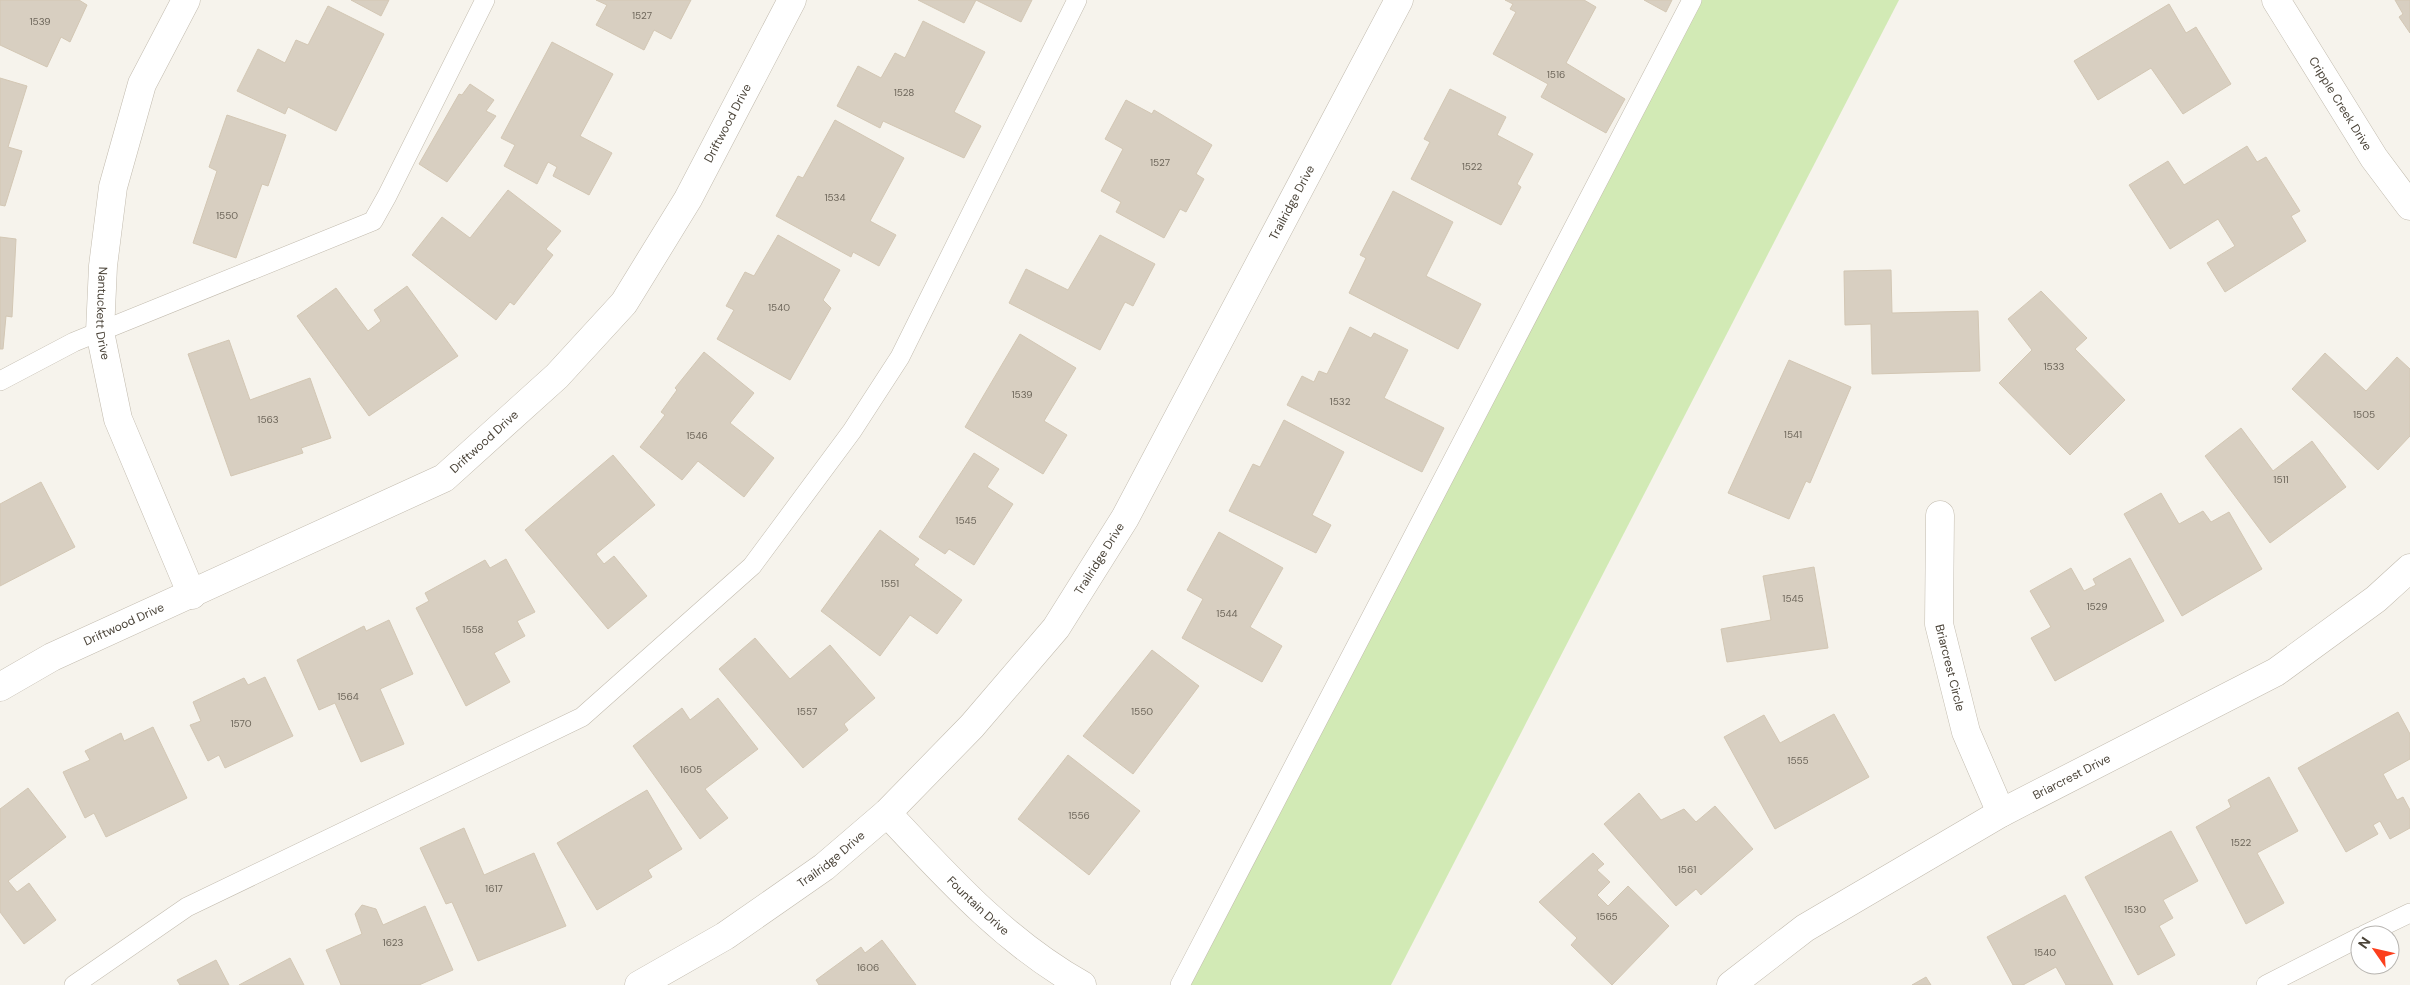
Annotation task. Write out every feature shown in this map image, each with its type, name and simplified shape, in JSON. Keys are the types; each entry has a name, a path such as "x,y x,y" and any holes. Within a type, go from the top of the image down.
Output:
{"street":[{"name":"Nantuckett Drive","path":"186,0 142,84 113,187 103,266 100,332 118,419 192,595"},
{"name":"Driftwood Drive","path":"0,688 52,658 444,478 557,376 624,303 688,199 792,0"},
{"name":"Trailridge Drive","path":"639,985 725,936 824,867 887,813 972,726 1056,628 1125,518 1399,0"},
{"name":"Cripple Creek Drive","path":"2276,0 2374,158 2410,206"},
{"name":"Briarcrest Circle","path":"1940,515 1939,624 1966,732 2001,813"},
{"name":"Briarcrest Drive","path":"1731,985 1805,928 2001,813 2276,672 2376,599 2410,568"},
{"name":"Fountain Drive","path":"887,813 967,898 1051,968 1082,985"}],"lane":[{"path":"0,382 74,342 373,221 485,0"},
{"path":"74,985 187,907 582,717 752,566 852,431 900,357 1077,0"},
{"path":"1180,985 1692,0"},
{"path":"2385,925 2410,913"},
{"path":"2266,985 2350,942"}],"green space":[{"path":"1701,0 1899,0 1391,985 1190,985"}],"building":[{"path":"0,0 79,0 87,5 70,42 61,37 47,67 0,45"},
{"path":"351,0 389,0 381,16"},
{"path":"596,0 691,0 671,39 654,30 644,50 596,25 607,5"},
{"path":"918,0 976,0 964,23"},
{"path":"976,0 1032,0 1021,22"},
{"path":"1505,0 1584,0 1596,7 1566,63 1625,99 1606,133 1541,97 1548,84 1493,54 1516,12 1510,9 1513,4"},
{"path":"1644,0 1672,0 1666,12"},
{"path":"2395,0 2410,0 2410,33 2399,17 2403,14"},
{"path":"2169,4 2186,33 2196,27 2231,84 2183,114 2151,68 2098,100 2074,61"},
{"path":"328,6 384,34 336,131 288,107 285,114 237,91 258,49 285,63 296,40 308,45"},
{"path":"923,21 985,52 954,112 981,126 964,158 883,121 880,128 837,106 858,66 881,78 895,53 905,58"},
{"path":"552,42 613,74 580,136 612,153 589,195 553,176 557,167 548,162 537,184 504,166 515,145 501,138"},
{"path":"0,78 27,86 8,147 22,151 5,206 0,205"},
{"path":"470,84 494,100 486,111 496,116 447,182 419,164 459,94 462,95"},
{"path":"1450,89 1506,117 1497,135 1533,154 1517,184 1521,187 1501,225 1411,179 1430,142 1424,139"},
{"path":"1126,100 1152,114 1154,110 1212,145 1196,174 1204,179 1186,212 1180,209 1164,238 1116,212 1121,202 1101,191 1123,149 1105,139"},
{"path":"227,115 286,135 268,186 262,184 236,258 193,243 217,171 209,167"},
{"path":"835,120 904,158 870,221 896,235 879,266 853,252 851,257 776,216 798,176 803,178"},
{"path":"2247,146 2257,162 2266,157 2300,211 2291,216 2306,241 2225,292 2207,263 2235,246 2218,219 2170,249 2129,185 2168,161 2184,185"},
{"path":"508,190 561,231 546,249 553,255 514,305 510,302 496,320 412,255 442,217 470,238"},
{"path":"1393,191 1453,222 1426,276 1481,304 1458,349 1349,293 1366,258 1360,255"},
{"path":"778,235 840,270 823,300 831,308 790,380 717,339 734,310 726,306 745,272 754,276"},
{"path":"1100,235 1155,264 1133,306 1125,302 1100,350 1009,303 1026,269 1068,290"},
{"path":"0,237 16,239 12,317 6,316 3,349 0,349"},
{"path":"1891,270 1892,313 1978,311 1980,371 1872,374 1871,324 1845,325 1844,271"},
{"path":"407,286 458,356 369,416 297,316 336,288 368,331 381,321 374,310"},
{"path":"2041,291 2087,338 2075,349 2125,400 2070,455 1999,383 2032,350 2008,319"},
{"path":"1350,327 1371,338 1374,333 1408,350 1384,398 1444,428 1422,472 1287,405 1302,376 1314,382 1319,371 1327,374"},
{"path":"1020,334 1076,368 1044,421 1067,435 1043,474 965,427"},
{"path":"229,340 250,400 310,378 331,438 301,448 303,453 231,476 188,354"},
{"path":"704,352 754,393 730,423 774,458 744,497 698,461 682,480 640,447 665,415 661,412 677,390 675,388"},
{"path":"2325,353 2366,391 2397,357 2410,369 2410,436 2378,470 2292,389"},
{"path":"1789,360 1851,387 1810,483 1806,481 1789,519 1728,493"},
{"path":"1284,420 1344,452 1312,515 1331,525 1316,553 1229,511 1253,464 1260,467"},
{"path":"2241,428 2273,471 2312,441 2346,487 2270,543 2205,456"},
{"path":"974,453 999,469 987,487 1013,504 974,565 949,549 945,554 919,537"},
{"path":"613,455 655,505 596,554 604,564 614,556 647,596 608,629 525,530"},
{"path":"41,482 75,547 0,586 0,504"},
{"path":"2161,493 2179,524 2203,511 2211,522 2229,512 2262,569 2182,616 2124,514"},
{"path":"880,530 919,559 914,565 962,600 937,634 910,615 880,656 821,611"},
{"path":"1219,532 1283,568 1250,627 1282,646 1262,682 1182,638 1203,599 1187,590"},
{"path":"2130,558 2164,621 2055,681 2031,638 2051,627 2030,591 2071,568 2084,591 2096,585 2093,579"},
{"path":"506,559 535,612 517,621 525,636 494,653 510,682 466,706 416,608 429,601 425,593 485,560 490,568"},
{"path":"1814,567 1828,648 1727,662 1721,629 1771,620 1763,576"},
{"path":"389,620 413,674 380,689 404,744 361,762 335,703 319,710 297,660 364,626 366,631"},
{"path":"755,638 790,679 830,645 875,698 844,724 848,730 803,768 719,669"},
{"path":"1152,650 1199,686 1133,774 1083,736"},
{"path":"265,677 293,736 225,768 219,755 208,761 190,725 201,721 193,702 244,678 248,685"},
{"path":"718,698 758,749 705,789 728,818 700,839 633,746 682,708 690,720"},
{"path":"2398,712 2410,734 2410,759 2383,774 2397,800 2403,797 2410,810 2410,828 2390,839 2380,821 2373,825 2378,834 2346,852 2298,768"},
{"path":"1834,714 1869,777 1775,829 1724,737 1764,715 1780,743"},
{"path":"153,727 187,798 106,837 94,813 85,818 63,772 90,760 85,751 121,733 124,741"},
{"path":"1068,755 1140,811 1089,875 1018,819"},
{"path":"2269,777 2298,831 2257,853 2284,903 2246,924 2196,827 2231,807 2228,800"},
{"path":"28,788 66,837 8,881 17,892 29,883 56,920 24,944 0,912 0,809"},
{"path":"647,790 682,849 648,870 652,877 597,910 557,843"},
{"path":"1639,793 1661,820 1684,809 1696,822 1715,806 1753,849 1701,895 1696,889 1676,906 1604,824"},
{"path":"464,828 484,875 534,853 566,926 478,961 452,902 446,904 420,848"},
{"path":"2171,831 2198,881 2163,900 2173,918 2159,926 2175,955 2138,975 2085,877"},
{"path":"1593,853 1604,864 1597,870 1610,882 1597,895 1608,906 1628,886 1669,926 1612,985 1571,945 1577,938 1539,902"},
{"path":"2065,895 2113,985 2066,985 2056,967 2023,985 2013,985 1987,937"},
{"path":"362,905 376,909 383,925 425,906 453,970 419,985 341,985 326,950 362,934 355,914"},
{"path":"882,940 916,985 819,985 816,980 861,947 865,953"},
{"path":"290,958 304,985 239,985"},
{"path":"216,960 229,985 180,985 177,980"},
{"path":"1926,977 1931,985 1912,985"}]}
